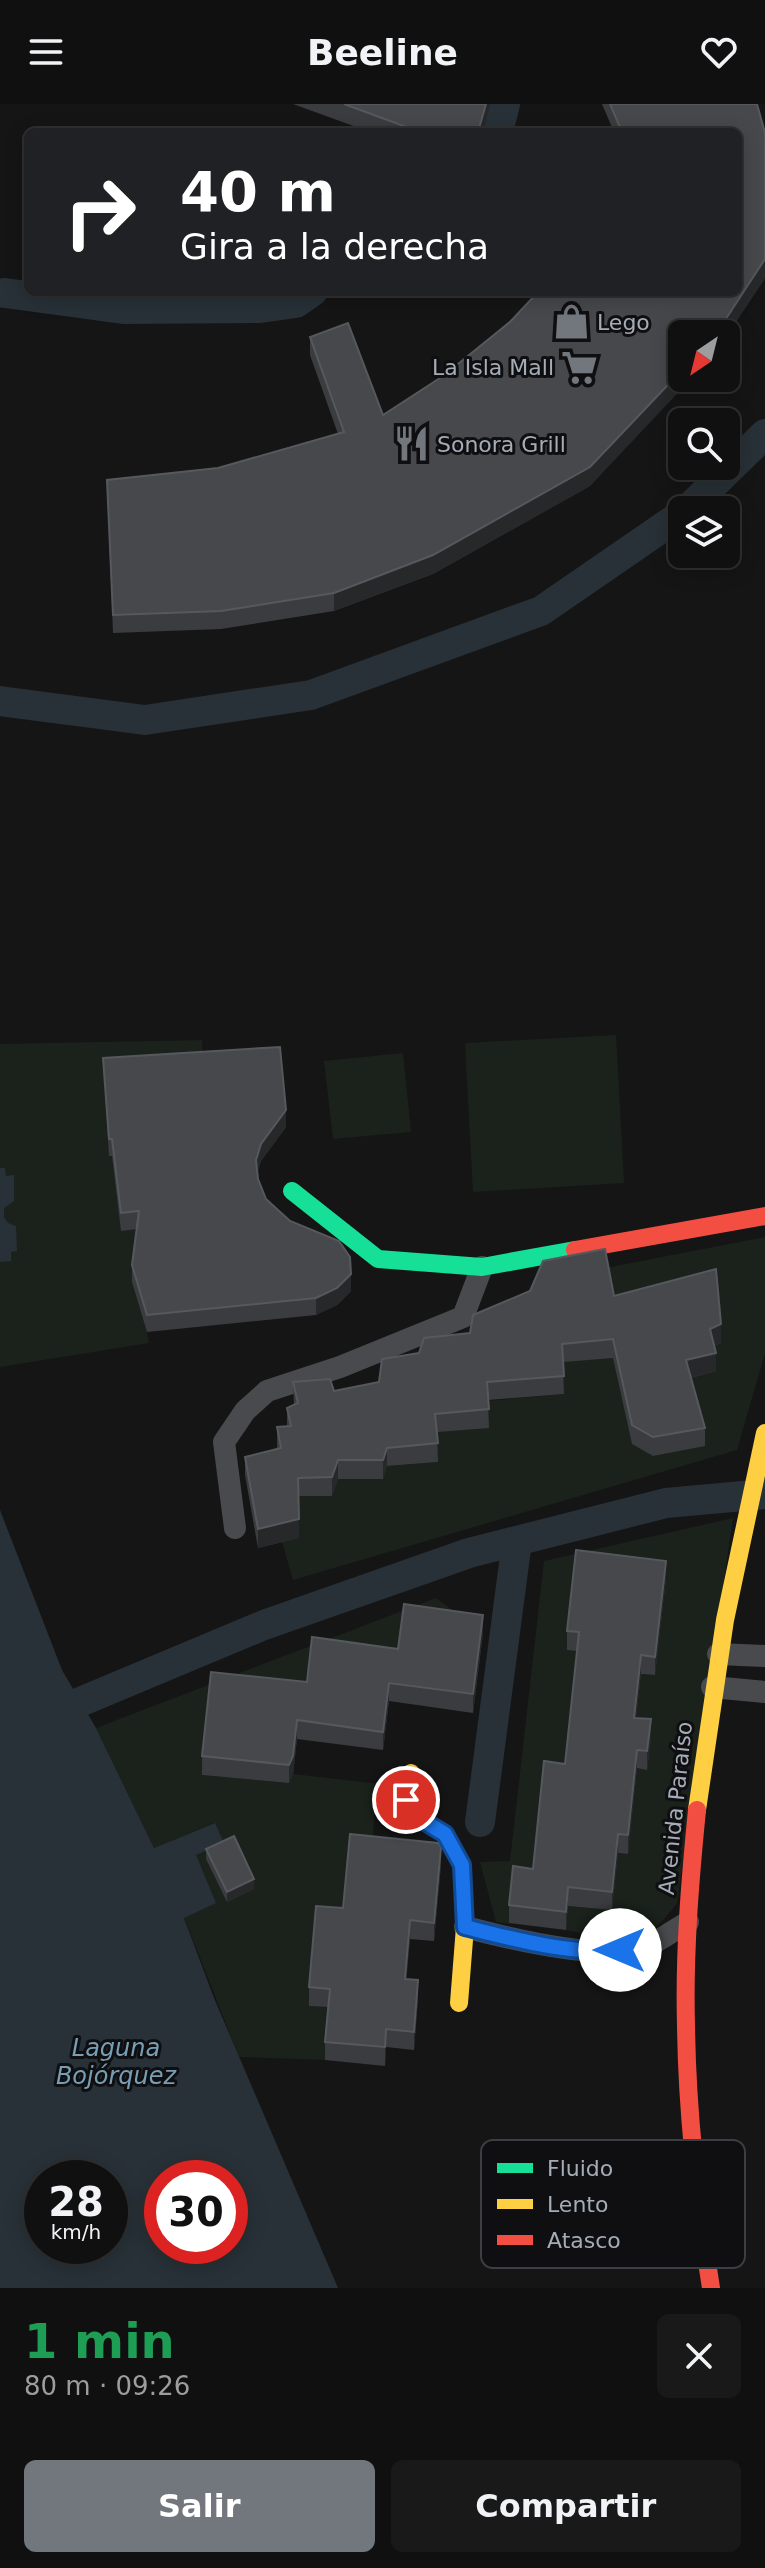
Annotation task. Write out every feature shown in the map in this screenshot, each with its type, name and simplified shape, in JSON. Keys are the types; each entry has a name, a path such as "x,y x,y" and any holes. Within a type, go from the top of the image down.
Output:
{"street":[{"path":"292,1191 378,1259 482,1267 765,1216"},
{"path":"235,1528 224,1442 245,1411 267,1391 340,1367 463,1317 482,1267"},
{"name":"Avenida Paraíso","path":"692,2140 687,2049 688,1922 696,1819 712,1687 765,1433"},
{"path":"718,1654 765,1656"},
{"path":"712,1687 765,1692"},
{"path":"411,1773 406,1800 417,1817 445,1834 462,1865 465,1927 459,2003"},
{"path":"465,1927 507,1938 598,1952 643,1947 688,1922"},
{"name":"Avenida Paraíso","path":"707,2268 711,2288"}],"shaded area":[{"path":"616,1035 624,1183 473,1192 465,1043"},
{"path":"202,1040 202,1069 109,1156 233,1148 147,1332 149,1343 0,1367 0,1044"},
{"path":"403,1053 411,1132 333,1139 324,1061"},
{"path":"765,1237 765,1353 737,1450 293,1580 282,1542 299,1538 298,1496 332,1496 338,1479 382,1479 387,1466 437,1462 435,1433 487,1401 564,1394 562,1363 605,1268"},
{"path":"733,1518 677,1903 660,1923 639,1935 614,1938 566,1930 568,1906 612,1910 618,1853 628,1854 637,1768 634,1736 641,1674 655,1675 666,1580 568,1650 579,1651 565,1783 533,1887 513,1885 509,1924 496,1922 480,1862 510,1861 544,1561"},
{"path":"436,1598 483,1633 398,1667 308,1693 202,1775 289,1783 293,1774 389,1785 386,1801 375,1805 372,1855 310,2006 330,2007 325,2060 239,2057 184,1917 196,1855 214,1823 154,1848 96,1728"}],"water":[{"path":"0,1168 5,1168 6,1176 14,1175 14,1201 4,1208 4,1217 16,1226 17,1251 11,1252 11,1261 0,1262"},
{"name":"Laguna Bojórquez","path":"0,1510 62,1670 96,1728 154,1848 215,1823 224,1843 196,1855 216,1903 184,1918 214,1998 338,2288 0,2288"}],"building":[{"path":"344,104 486,104 479,128 409,128"},
{"name":"La Isla Mall","path":"610,104 757,104 765,133 765,259 742,294 742,128 620,128"},
{"name":"La Isla Mall","path":"534,296 741,296 725,320 668,320 668,385 590,467 433,555 334,593 221,611 113,615 107,480 218,468 344,432 310,337 348,323 383,415 443,376 510,322"},
{"path":"280,1047 286,1110 261,1144 256,1160 258,1179 266,1199 290,1221 339,1241 350,1257 351,1274 337,1288 316,1298 147,1315 132,1265 139,1211 121,1213 112,1139 109,1139 103,1058"},
{"path":"605,1249 614,1296 716,1269 721,1324 710,1329 716,1353 686,1360 705,1428 653,1437 632,1425 613,1339 562,1344 564,1376 487,1382 489,1409 435,1414 438,1443 387,1448 383,1460 338,1460 332,1477 298,1478 299,1519 258,1529 245,1457 281,1448 277,1427 291,1426 287,1408 298,1403 293,1382 330,1379 334,1391 379,1382 382,1359 419,1353 424,1338 470,1333 473,1315 530,1291 543,1261"},
{"path":"576,1550 666,1561 655,1657 641,1655 634,1718 651,1719 647,1751 637,1750 628,1835 618,1834 612,1892 568,1887 566,1912 509,1905 513,1866 533,1869 544,1761 565,1764 579,1632 567,1631"},
{"path":"404,1604 483,1615 473,1694 389,1683 383,1732 297,1720 289,1765 202,1756 211,1672 307,1682 312,1637 398,1649"},
{"path":"350,1834 438,1843 441,1847 434,1923 410,1920 405,1979 418,1980 414,2032 386,2029 385,2047 325,2042 330,1989 309,1987 316,1906 343,1908"},
{"path":"234,1836 254,1879 227,1892 206,1849"}],"waterway":[{"path":"499,128 505,104"},
{"path":"5,293 24,296"},
{"path":"27,296 123,309 260,308 296,303 306,296"},
{"path":"701,496 765,434"},
{"path":"0,701 145,720 311,695 541,611 668,524"},
{"path":"80,1702 264,1625 469,1553 666,1503 765,1494"},
{"path":"480,1822 517,1541"}],"traffic: fast":[{"path":"292,1191 378,1259 482,1267 575,1250"}],"traffic: slow":[{"path":"697,1810 725,1620 765,1433"},
{"path":"411,1773 406,1800 417,1817 445,1834 462,1865 465,1927 459,2003"}],"traffic: jam":[{"path":"575,1250 765,1216"},
{"path":"692,2140 686,1998 697,1810"},
{"path":"708,2268 711,2288"}],"place":[{"name":"Lego","path":"571,322"},
{"name":"La Isla Mall","path":"580,367"},
{"name":"Sonora Grill","path":"411,444"}],"route":[{"path":"406,1800 417,1817 445,1834 462,1865 465,1927 507,1938 598,1952 620,1950"}]}
